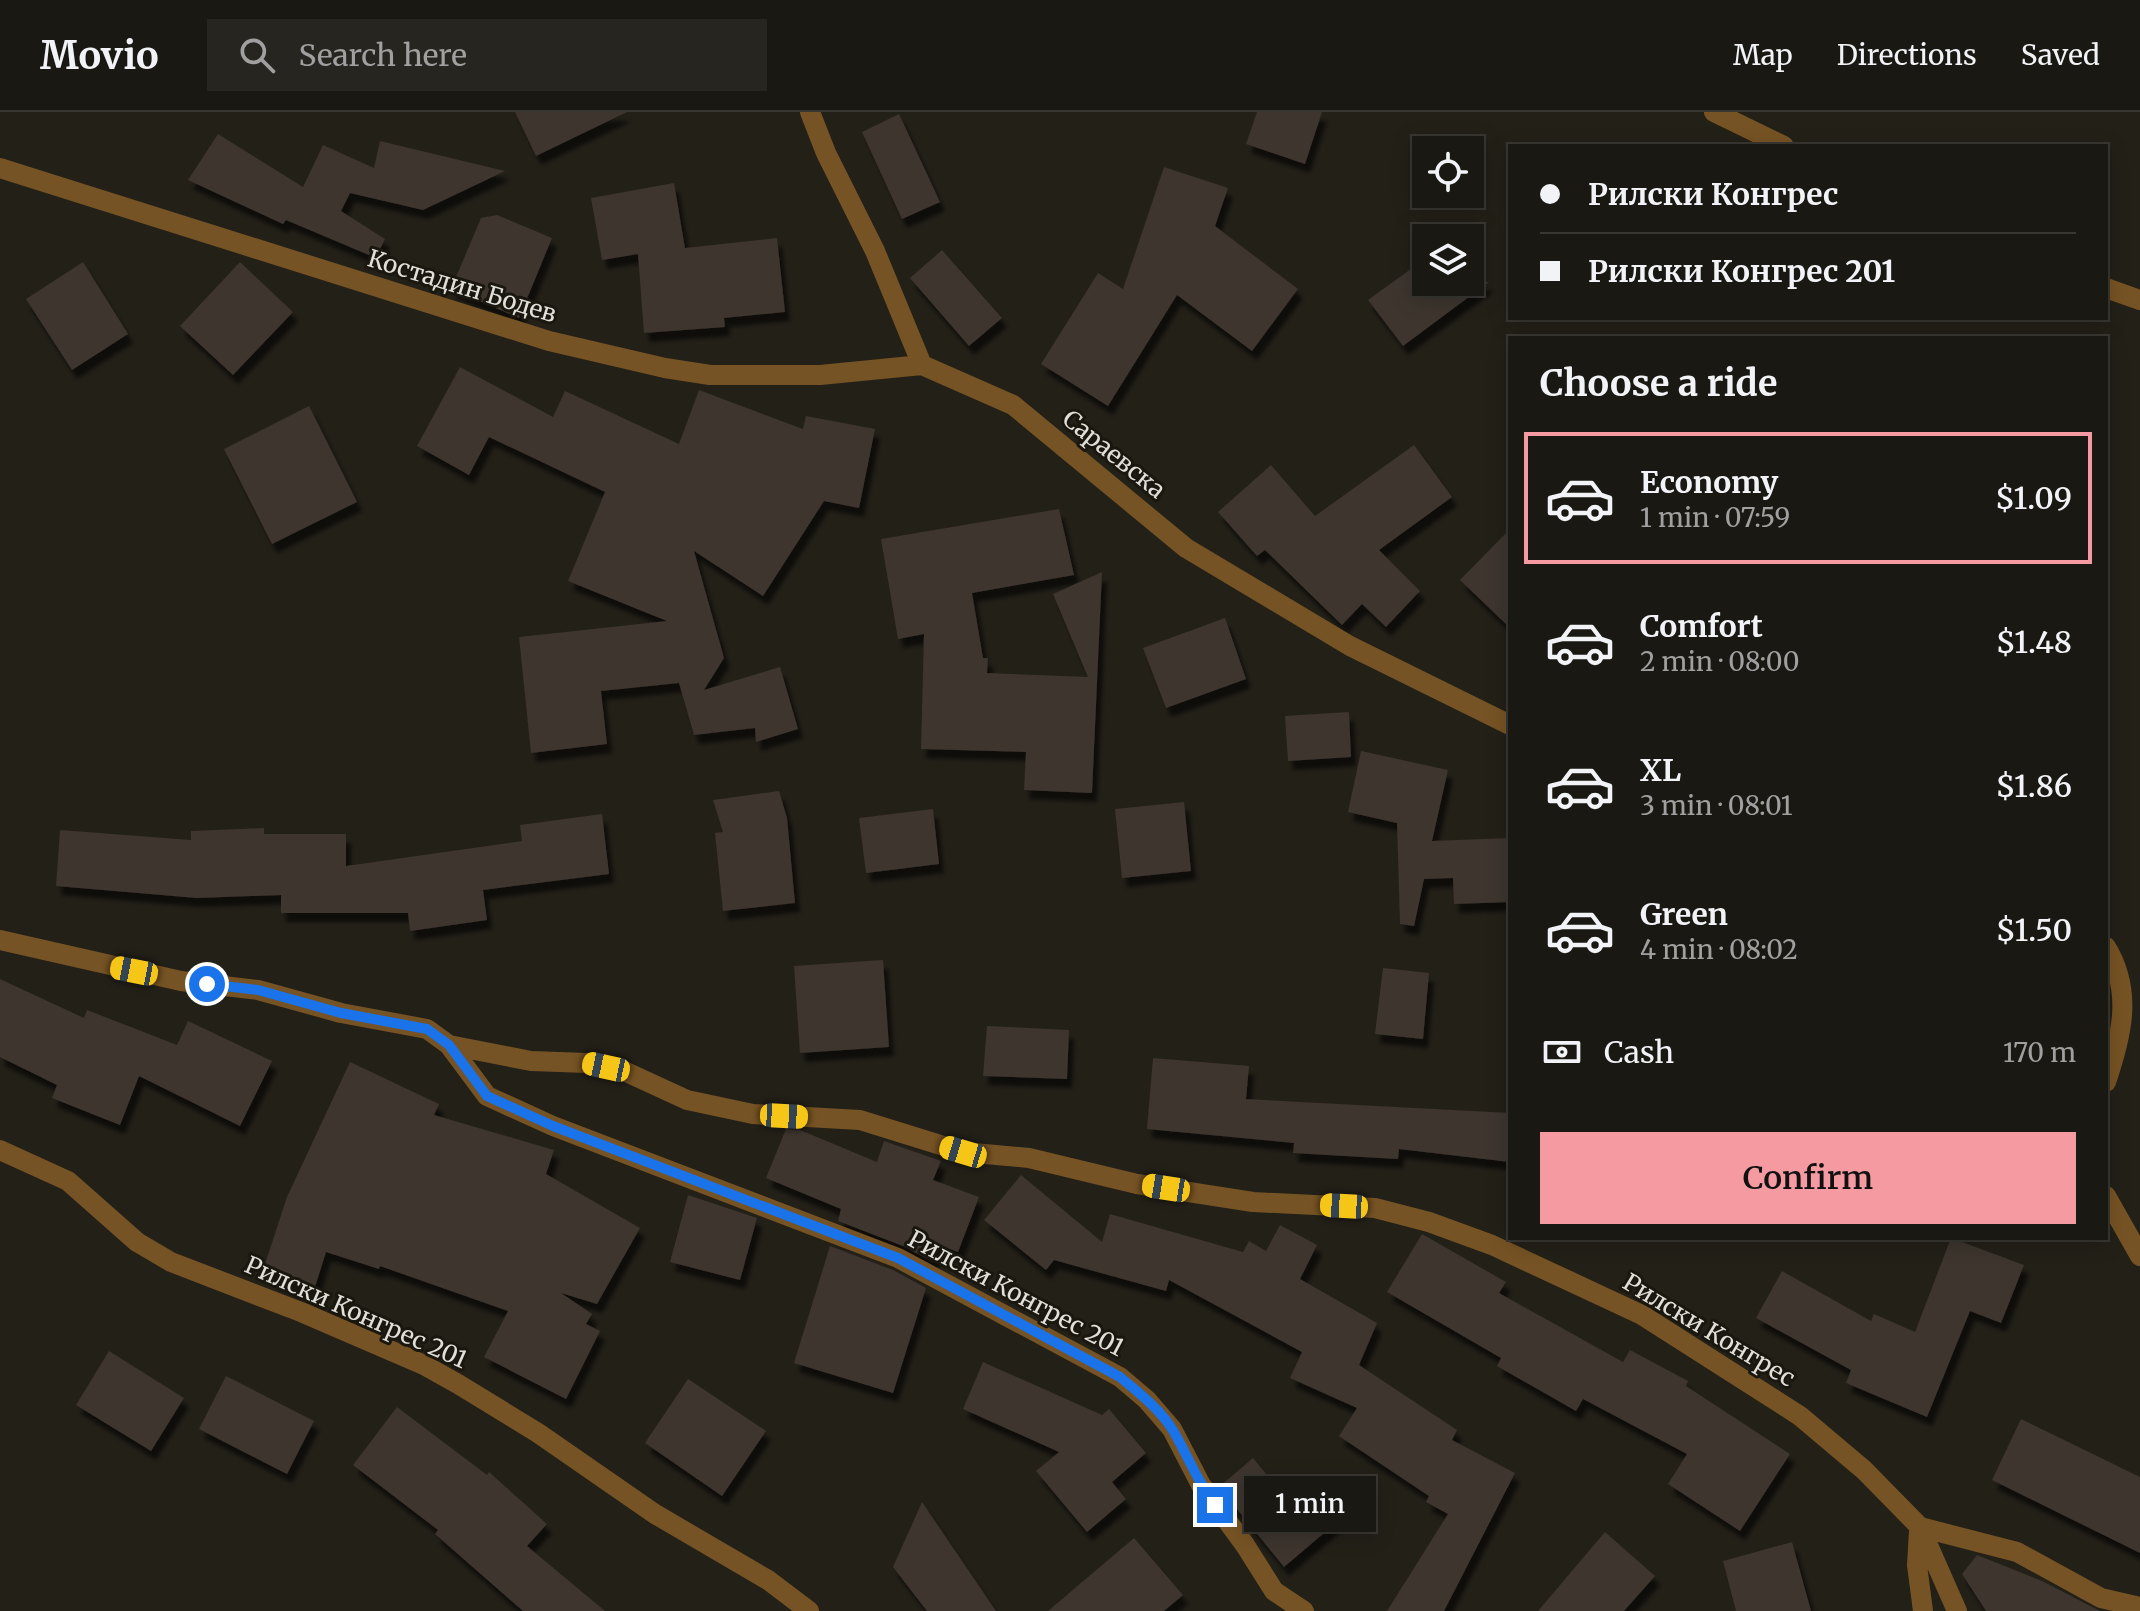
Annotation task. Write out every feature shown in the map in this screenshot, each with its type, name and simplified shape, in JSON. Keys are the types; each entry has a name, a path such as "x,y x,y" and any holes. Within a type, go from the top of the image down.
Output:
{"street":[{"path":"810,112 826,153 875,251 922,365"},
{"path":"1714,112 1780,144"},
{"name":"Костадин Бодев","path":"0,168 549,341 651,365 710,375 820,375 922,365"},
{"path":"2108,289 2140,300"},
{"name":"Сараевска","path":"922,365 1013,405 1186,548 1350,646 1508,724"},
{"name":"Рилски Конгрес","path":"0,940 181,981 258,990 341,1013 427,1029 449,1045 531,1061 587,1063 624,1071 687,1100 753,1114 860,1120 963,1152 1029,1158 1137,1184 1253,1202 1375,1208 1429,1222 1492,1245 1642,1315 1800,1416 1864,1470 1920,1527"},
{"path":"2108,951 2121,976 2124,1006 2119,1044 2108,1076"},
{"name":"Рилски Конгрес 201","path":"449,1045 487,1096 553,1126 898,1258 1120,1377 1147,1400 1172,1429 1201,1485 1274,1591 1304,1611"},
{"name":"Рилски Конгрес 201","path":"0,1150 68,1181 137,1242 171,1262 301,1312 424,1365 458,1384 538,1433 655,1514 768,1580 809,1611"},
{"path":"2108,1200 2140,1256"},
{"path":"1920,1527 2017,1552 2101,1598 2140,1607"},
{"path":"1920,1527 1917,1565 1923,1611"},
{"path":"1920,1527 1957,1611"}],"building":[{"path":"515,112 627,112 536,156"},
{"path":"1257,112 1322,112 1305,164 1246,144"},
{"path":"899,114 940,202 902,219 862,132"},
{"path":"218,134 303,187 323,145 374,168 380,141 505,171 423,210 350,193 341,211 385,239 376,258 286,220 283,224 188,180"},
{"path":"1164,167 1228,188 1215,226 1298,289 1252,351 1177,295 1108,406 1041,364 1098,273 1123,289"},
{"path":"674,183 685,248 777,238 785,312 724,318 725,327 644,333 638,254 602,260 591,198"},
{"path":"497,215 552,238 519,318 451,289 481,218"},
{"path":"942,250 1002,318 969,346 910,278"},
{"path":"83,262 128,334 72,370 26,299"},
{"path":"240,262 293,312 233,375 180,326"},
{"path":"1412,268 1412,296 1470,296 1403,346 1368,300"},
{"path":"460,367 553,417 565,391 679,444 699,390 803,429 806,416 875,429 859,508 824,501 763,596 694,551 724,658 704,690 780,667 798,729 756,742 755,728 694,735 679,683 601,691 607,744 531,753 519,637 667,621 568,581 605,492 489,437 469,475 417,446"},
{"path":"309,406 357,502 272,544 224,449"},
{"path":"1414,445 1452,497 1379,550 1420,591 1386,627 1362,604 1342,625 1265,550 1257,556 1218,512 1271,465 1315,516"},
{"path":"1059,509 1074,575 972,593 983,658 988,658 987,673 1088,677 1053,594 1102,572 1092,793 1024,790 1026,752 921,749 924,634 898,639 881,539"},
{"path":"1508,531 1508,626 1460,580"},
{"path":"1225,618 1246,679 1166,708 1143,648"},
{"path":"1349,712 1351,757 1288,761 1285,716"},
{"path":"1361,751 1448,770 1432,841 1508,838 1508,902 1454,904 1453,878 1424,879 1414,926 1400,924 1397,823 1348,812"},
{"path":"779,791 787,818 795,903 723,911 715,833 723,832 713,800"},
{"path":"1184,802 1191,871 1122,878 1115,809"},
{"path":"933,809 939,864 866,873 859,818"},
{"path":"602,814 609,874 483,890 487,920 410,931 408,913 281,913 281,895 197,898 56,886 60,830 191,840 191,831 264,828 264,834 346,834 346,866 522,841 520,825"},
{"path":"883,960 889,1047 800,1053 794,966"},
{"path":"1383,968 1429,973 1423,1039 1375,1034"},
{"path":"0,979 84,1018 87,1010 177,1045 188,1021 272,1061 240,1126 139,1076 120,1125 52,1098 57,1085 0,1057"},
{"path":"987,1026 1069,1030 1067,1079 983,1076"},
{"path":"1153,1058 1249,1066 1246,1099 1508,1113 1508,1162 1399,1149 1398,1159 1293,1153 1294,1143 1147,1129"},
{"path":"350,1062 439,1104 434,1115 554,1150 546,1174 640,1228 597,1304 561,1293 592,1314 586,1324 600,1331 566,1399 484,1357 508,1311 380,1266 379,1269 326,1252 315,1287 263,1270 287,1197"},
{"path":"786,1129 800,1130 877,1162 884,1141 941,1161 933,1180 979,1197 958,1252 939,1245 933,1262 903,1246 838,1221 841,1209 766,1178"},
{"path":"1021,1175 1102,1242 1110,1214 1243,1252 1249,1241 1266,1251 1280,1225 1317,1245 1300,1279 1377,1323 1359,1365 1457,1430 1452,1440 1515,1473 1444,1611 1387,1611 1448,1514 1426,1502 1429,1496 1339,1436 1357,1408 1290,1378 1302,1352 1169,1280 1166,1291 1054,1260 1046,1270 984,1220"},
{"path":"688,1195 757,1218 740,1280 670,1262"},
{"path":"1422,1234 1506,1282 1499,1293 1623,1362 1630,1350 1688,1381 1686,1386 1790,1454 1740,1531 1668,1484 1687,1454 1583,1399 1576,1411 1497,1366 1501,1358 1387,1292"},
{"path":"1950,1240 2024,1265 2001,1323 1970,1311 1927,1417 1846,1383 1851,1370 1756,1318 1782,1271 1871,1321 1874,1314 1915,1332"},
{"path":"830,1246 893,1270 926,1288 893,1393 794,1363"},
{"path":"109,1351 184,1398 151,1451 76,1405"},
{"path":"983,1362 1102,1415 1109,1409 1146,1453 1112,1482 1126,1499 1087,1532 1036,1471 1059,1452 963,1409"},
{"path":"226,1376 314,1421 287,1474 199,1429"},
{"path":"688,1379 766,1431 722,1496 645,1443"},
{"path":"397,1407 487,1475 489,1472 547,1524 527,1546 605,1611 523,1611 435,1534 438,1530 353,1465"},
{"path":"2021,1419 2140,1477 2140,1553 1992,1480"},
{"path":"1253,1458 1293,1506 1317,1486 1343,1517 1284,1567 1219,1487"},
{"path":"922,1502 996,1611 927,1611 893,1567"},
{"path":"1605,1532 1655,1576 1624,1611 1538,1611"},
{"path":"1134,1538 1183,1595 1164,1611 1048,1611"},
{"path":"1792,1542 1811,1611 1736,1611 1723,1561"},
{"path":"1977,1555 2042,1581 2100,1611 1986,1611 1962,1574"}],"route":[{"path":"207,984 258,990 341,1013 427,1029 449,1045 487,1096 553,1126 898,1258 1120,1377 1147,1400 1172,1429 1215,1505"}]}
